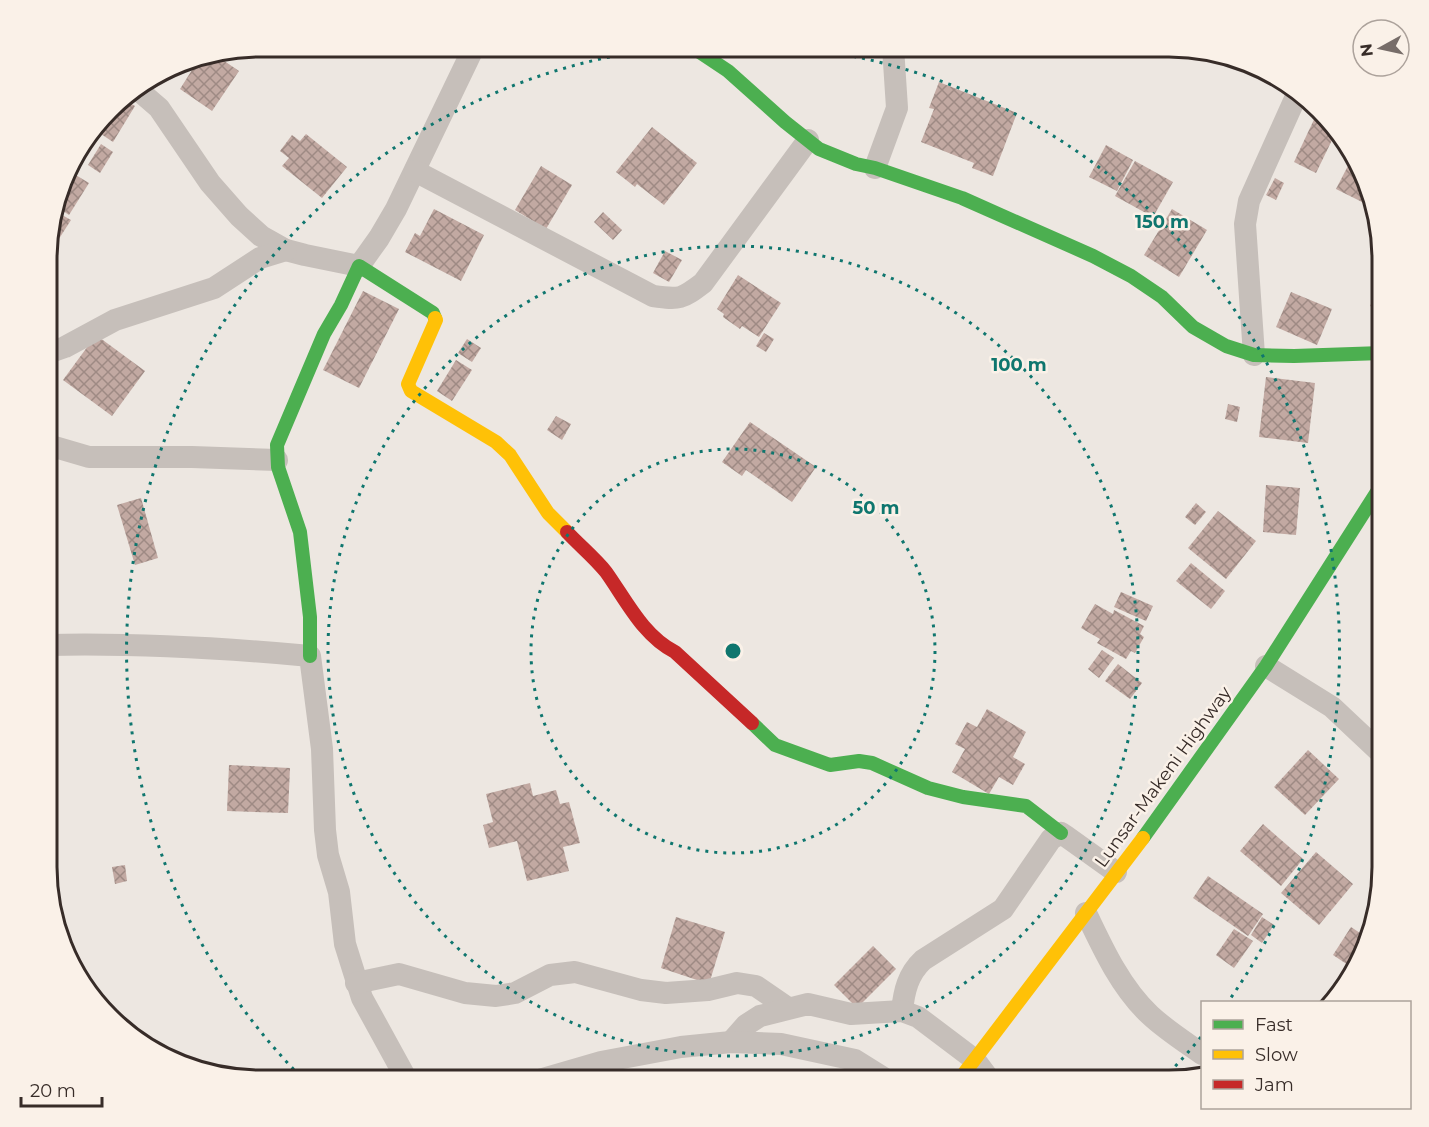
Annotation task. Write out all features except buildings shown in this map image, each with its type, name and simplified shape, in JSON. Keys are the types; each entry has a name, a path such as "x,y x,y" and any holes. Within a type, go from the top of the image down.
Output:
{"street":[{"path":"402,1070 362,998 345,944 339,892 328,855 325,830 322,749 310,656 310,617 300,532 278,467 277,445 324,334 341,305 359,266 380,238 415,171 469,57"},
{"path":"707,57 728,71 819,149 856,164 875,168 962,198 1093,256 1146,286 1162,297 1193,327 1226,346 1254,355 1372,352"},
{"path":"875,168 897,108 894,57"},
{"path":"143,94 159,108 210,183 261,236 286,250 322,260 359,266 433,313 436,320 408,384 411,391 496,442 510,455 548,513 605,571 622,598 661,645 675,652 775,745 830,765 859,761 872,763 928,788 963,797 1026,806 1116,872"},
{"path":"1254,355 1245,224 1250,201 1294,100"},
{"path":"415,171 653,296 672,299 683,298 704,284 808,140"},
{"path":"57,350 116,320 214,288 260,258 286,250"},
{"path":"57,448 89,457 277,460"},
{"name":"Lunsar-Makeni Highway","path":"967,1070 1153,825 1266,666 1372,500"},
{"path":"57,645 110,643 310,656"},
{"path":"1266,666 1332,707 1372,745"},
{"path":"902,1011 905,987 916,967 923,960 1003,909 1051,839 1061,833"},
{"path":"1086,913 1111,964 1139,1002 1150,1015 1201,1053"},
{"path":"356,983 399,974 465,993 496,996 515,993 550,975 575,972 641,990 666,993 708,990 737,983 756,986 788,1008"},
{"path":"731,1042 746,1025 760,1016 808,1004 851,1014 902,1011 918,1017 975,1059 983,1070"},
{"path":"574,1070 602,1062 681,1047 731,1042 781,1044 855,1060 871,1070"}],"traffic: fast":[{"path":"707,57 728,71 819,149 856,164 875,168 962,198 1093,256 1131,276 1162,297 1193,327 1226,346 1254,355 1372,353"},
{"path":"310,656 310,617 300,532 278,467 277,445 324,334 341,305 359,266 433,313 435,318"},
{"path":"1143,838 1266,666 1372,500"},
{"path":"752,723 775,745 830,765 859,761 872,763 928,788 963,797 1026,806 1061,833"}],"traffic: slow":[{"path":"435,318 408,384 411,391 496,442 510,455 548,513 567,532"},
{"path":"967,1070 1143,838"}],"traffic: jam":[{"path":"567,532 606,572 644,627 675,652 752,723"}]}
